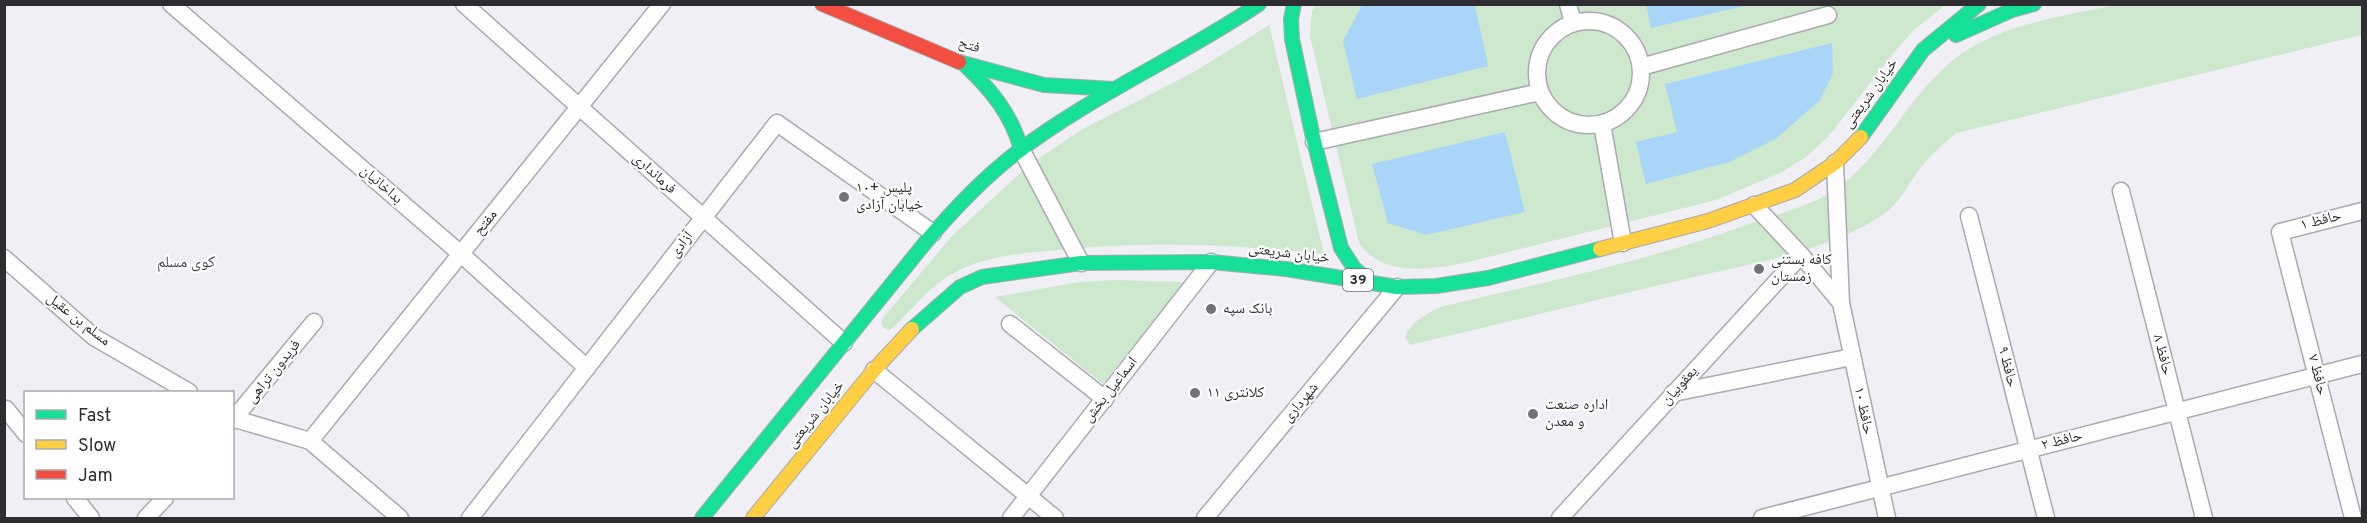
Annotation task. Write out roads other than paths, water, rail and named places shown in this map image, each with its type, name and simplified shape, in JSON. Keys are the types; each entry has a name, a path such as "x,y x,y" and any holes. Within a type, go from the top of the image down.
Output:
{"main road":[{"name":"فتح","path":"822,4 962,63 1044,85 1114,89"},
{"name":"خیابان شریعتی","path":"702,519 848,347 933,233 983,180 1059,121 1114,89 1178,57 1259,4"},
{"path":"1294,4 1291,19 1292,39 1314,142 1341,248 1354,268 1370,282"},
{"name":"خیابان شریعتی","path":"753,519 870,366 960,287 982,277 1081,263 1211,262 1286,269 1397,287 1436,286 1488,278 1708,221 1795,190 1835,163 1861,138 1923,50 1978,4"},
{"path":"1923,50 2012,10 2034,4"},
{"path":"962,63 993,92 1006,109 1016,128 1021,149"}],"street":[{"name":"بداخانیان","path":"171,4 461,254 587,368"},
{"name":"فرمانداری","path":"464,4 848,347"},
{"name":"مفتح","path":"310,441 662,4"},
{"path":"855,18 866,4"},
{"path":"1568,4 1573,23"},
{"path":"1641,67 1828,15"},
{"path":"1599,21 1617,29 1632,42 1641,67 1641,80 1633,103 1614,120 1602,124 1577,124 1565,120 1555,113 1540,92 1537,81 1539,56 1552,36 1573,23 1599,21"},
{"path":"1314,142 1540,92"},
{"name":"آزادی","path":"470,519 777,123 933,233"},
{"path":"1602,124 1623,243"},
{"path":"1021,149 1081,263"},
{"name":"حافظ ۱۰","path":"1835,163 1841,303 1887,519"},
{"name":"حافظ ۸","path":"2121,190 2204,519"},
{"path":"1754,205 1801,255 1841,303"},
{"name":"حافظ ۱","path":"2280,232 2362,211"},
{"name":"حافظ ۹","path":"1969,216 2046,519"},
{"name":"حافظ ۷","path":"2280,232 2353,519"},
{"name":"یعقوبیان","path":"1568,515 1673,393 1801,255"},
{"name":"مسلم بن عقیل","path":"4,258 94,337 186,391"},
{"name":"اسماعیل بخش","path":"1011,519 1211,262"},
{"name":"شهرداری","path":"1205,519 1397,287"},
{"name":"فریدون تراهی","path":"234,419 314,322"},
{"path":"1010,324 1105,399"},
{"path":"1673,393 1852,357"},
{"name":"حافظ ۲","path":"1762,519 2362,364"},
{"path":"870,366 1055,519"},
{"path":"6,409 24,432"},
{"path":"234,420 310,441 400,519"},
{"path":"76,499 91,519"},
{"path":"146,519 164,499"}],"water":[{"path":"1646,4 1748,4 1748,5 1651,28"},
{"path":"1370,5 1475,5 1488,66 1357,99 1343,41 1361,7"},
{"path":"1832,43 1833,73 1820,100 1777,138 1729,162 1646,184 1636,142 1677,132 1665,84"},
{"path":"1505,132 1525,212 1426,235 1388,223 1372,164"}],"place":[{"name":"پلیس +۱۰ خیابان آزادی","path":"844,197"},
{"name":"کافه بستنی زمستان","path":"1759,269"},
{"name":"بانک سپه","path":"1211,309"},
{"name":"کلانتری ۱۱","path":"1195,393"},
{"name":"اداره صنعت و معدن","path":"1533,414"}],"district":[{"name":"کوی مسلم","path":"186,263"}]}
